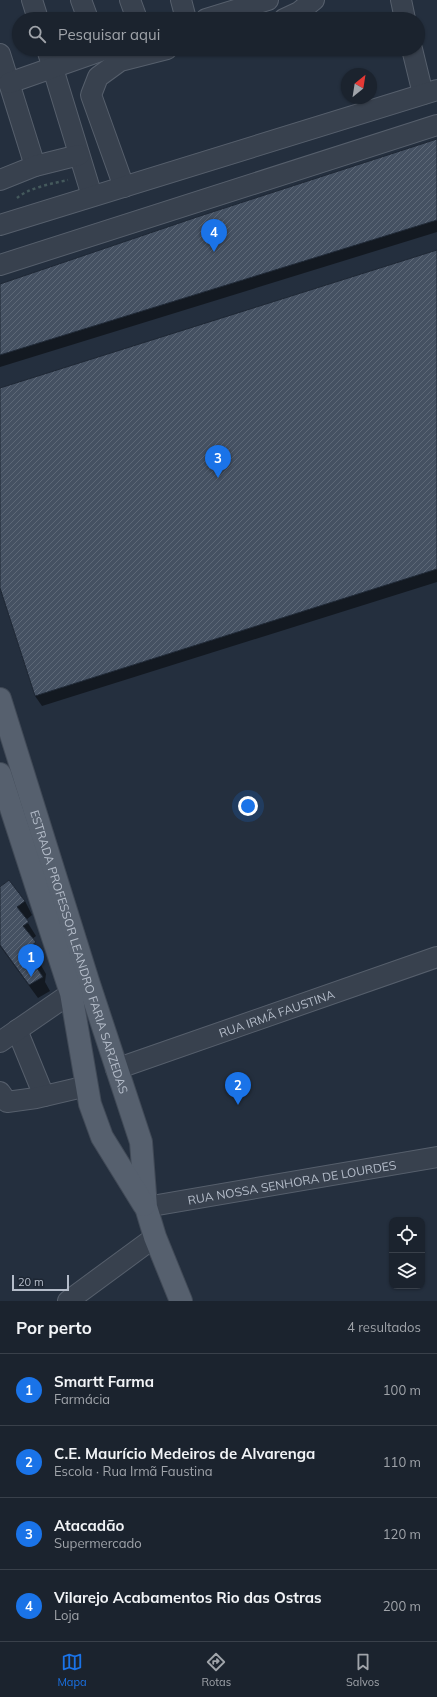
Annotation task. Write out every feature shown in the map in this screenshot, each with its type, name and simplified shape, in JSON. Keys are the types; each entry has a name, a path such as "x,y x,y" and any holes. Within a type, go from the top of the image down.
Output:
{"main road":[{"name":"ESTRADA PROFESSOR LEANDRO FARIA SARZEDAS","path":"0,699 116,1069 142,1142 146,1207 155,1237 181,1301"},
{"name":"ESTRADA PROFESSOR LEANDRO FARIA SARZEDAS","path":"0,774 71,993 88,1095 102,1137 146,1207"},
{"path":"88,1095 99,1111 106,1114 120,1111 128,1102"}],"street":[{"path":"32,0 36,12"},
{"path":"81,0 85,12"},
{"path":"130,0 134,12"},
{"path":"181,0 184,12"},
{"path":"225,11 268,0"},
{"path":"272,0 276,12"},
{"path":"299,12 314,0"},
{"path":"401,0 404,12"},
{"path":"0,54 35,166"},
{"path":"49,56 92,196"},
{"path":"9,83 85,56"},
{"path":"102,56 106,72"},
{"path":"124,187 91,95 98,77 120,61 137,56"},
{"path":"0,225 430,92 415,56"},
{"path":"0,265 437,125"},
{"path":"0,180 35,166 79,155"},
{"name":"RUA IRMÃ FAUSTINA","path":"116,1069 437,957"},
{"path":"0,1042 71,993"},
{"path":"18,1030 44,1096"},
{"path":"0,1092 7,1102 44,1096 88,1095"},
{"name":"RUA NOSSA SENHORA DE LOURDES","path":"146,1207 437,1157"},
{"path":"68,1301 155,1237"}],"building":[{"path":"437,139 437,220 0,355 0,284 197,217"},
{"path":"437,250 437,569 35,696 0,588 0,388"},
{"path":"9,880 25,901 17,907 29,922 23,926 36,942 31,946 39,959 37,968 43,977 29,985 0,945 0,887"}],"place":[{"name":"Vilarejo Acabamentos Rio das Ostras","path":"214,252"},
{"name":"Atacadão","path":"218,478"},
{"name":"Smartt Farma","path":"31,977"},
{"name":"C.E. Maurício Medeiros de Alvarenga","path":"238,1105"}]}
